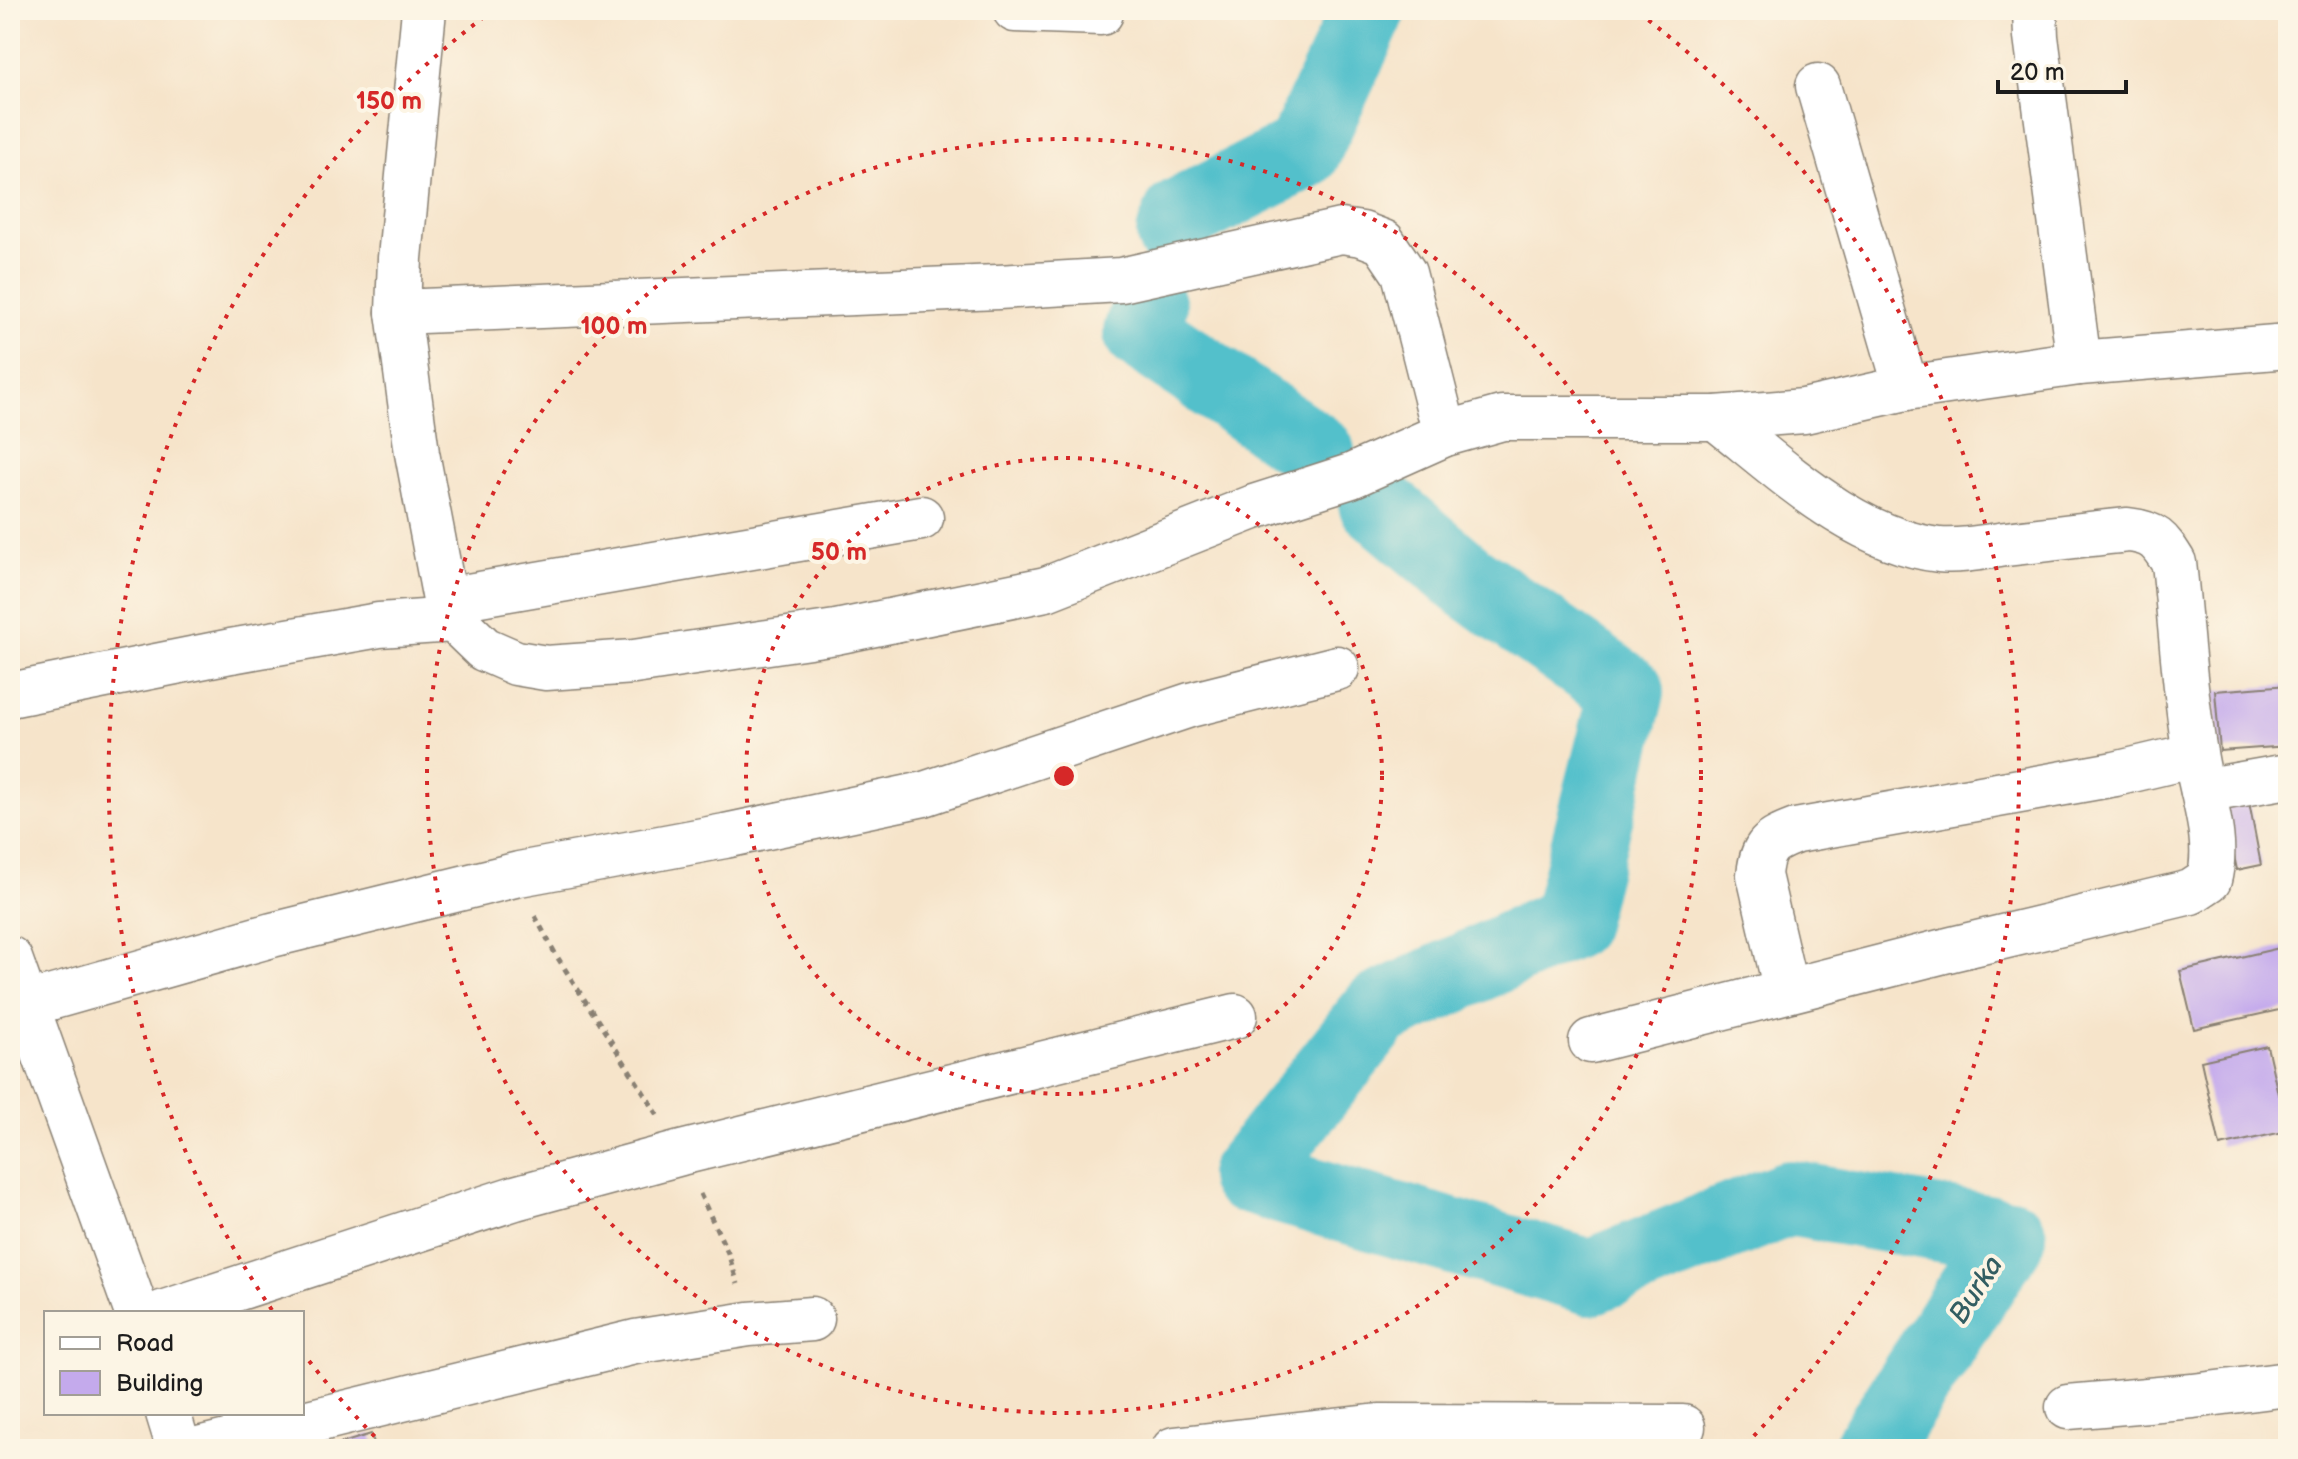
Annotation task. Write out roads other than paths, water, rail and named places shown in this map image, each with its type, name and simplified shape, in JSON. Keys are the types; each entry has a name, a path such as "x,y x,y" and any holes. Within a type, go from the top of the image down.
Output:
{"street":[{"path":"424,10 400,258 398,312 417,453 449,610 484,649 516,663 546,668 634,662 836,632 1046,589 1254,507 1351,476 1445,434 1502,418 1716,418 1804,411 1906,388 2079,363 2288,346"},
{"path":"1015,10 1101,13"},
{"path":"2035,10 2079,363"},
{"path":"1818,86 1906,388"},
{"path":"398,312 1121,280 1341,231 1362,234 1383,242 1404,273 1445,434"},
{"path":"1591,1041 2191,892 2209,880 2213,865 2174,563 2160,541 2146,532 2128,530 1943,551 1909,545 1853,522 1716,418"},
{"path":"10,695 921,518"},
{"path":"25,1005 272,935 519,874 725,836 924,794 1190,705 1337,668"},
{"path":"1786,991 1759,875 1760,860 1772,840 1796,831 2115,774 2288,776"},
{"path":"10,959 136,1311"},
{"path":"168,1311 515,1198 681,1153 1235,1016"},
{"path":"198,1449 635,1342 749,1324 812,1319"},
{"path":"2068,1407 2288,1384"},
{"path":"169,1415 179,1449"},
{"path":"1174,1449 1379,1426 1683,1427"}],"waterway":[{"path":"1174,234 1181,215 1303,152 1368,10"},
{"path":"1149,307 1141,332 1317,452"},
{"name":"Burka","path":"1376,503 1467,580 1627,692 1569,922 1379,1010 1247,1176 1590,1277 1789,1198 2009,1236 1871,1449"}]}
